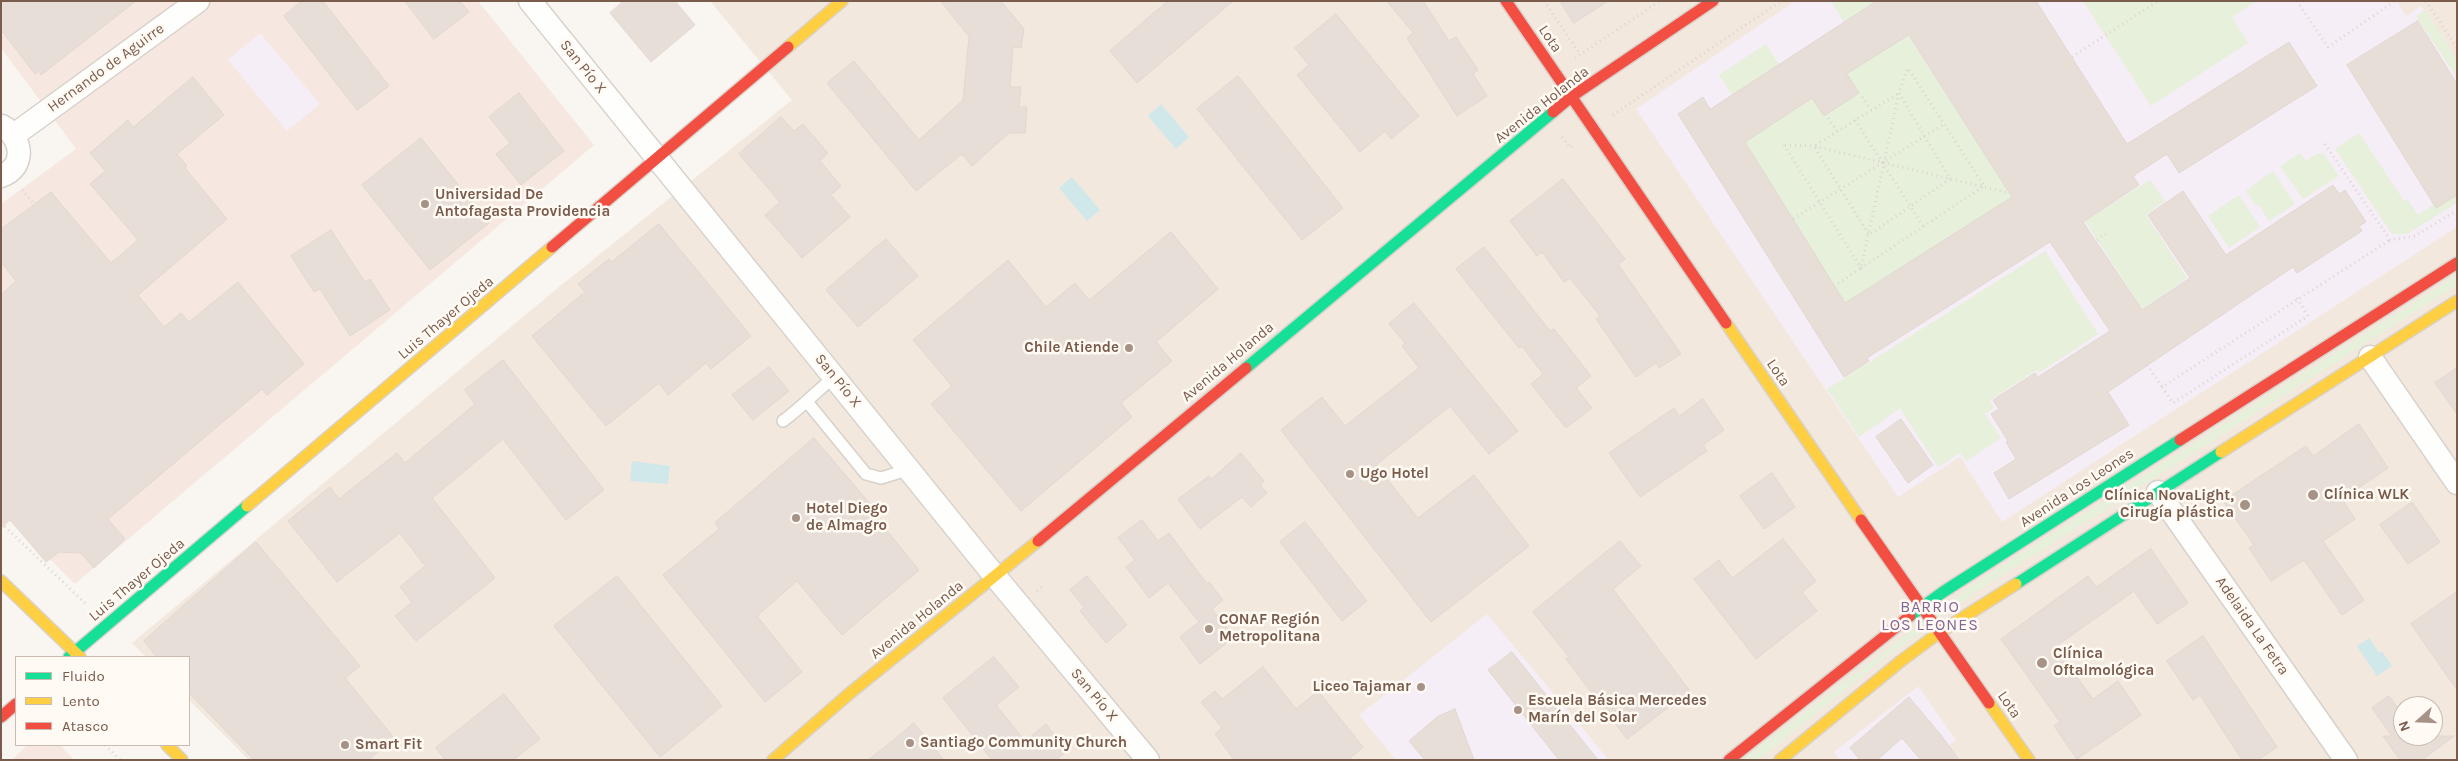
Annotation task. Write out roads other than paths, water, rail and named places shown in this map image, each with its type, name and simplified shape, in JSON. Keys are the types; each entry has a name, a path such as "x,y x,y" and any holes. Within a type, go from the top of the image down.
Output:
{"street":[{"name":"Hernando de Aguirre","path":"8,131 198,1"},
{"name":"San Pío X","path":"530,1 994,575 1148,760"},
{"name":"Luis Thayer Ojeda","path":"75,656 842,1"},
{"name":"Lota","path":"1506,1 2029,760"},
{"name":"Avenida Holanda","path":"773,760 850,693 1571,97 1714,1"},
{"path":"8,131 20,150 19,158 11,171 10,181"},
{"name":"Avenida Los Leones","path":"1729,760 1922,606 2457,263"},
{"path":"1780,760 1901,661 1940,632 2457,301"},
{"path":"2370,356 2457,483"},
{"name":"Adelaida La Fetra","path":"2158,492 2346,760"},
{"path":"1,581 75,656"},
{"path":"1,717 15,705"},
{"path":"169,746 182,760"}],"lane":[{"path":"783,421 808,403 814,394 834,376"},
{"path":"808,403 866,474 881,478 910,469"}],"water":[{"path":"1161,104 1189,137 1176,149 1148,116"},
{"path":"1072,177 1100,210 1087,221 1059,188"},
{"path":"632,461 670,466 668,484 630,481"},
{"path":"2369,638 2379,653 2382,651 2392,666 2377,676 2357,646"}],"place":[{"name":"Universidad De Antofagasta Providencia","path":"425,204"},
{"name":"Chile Atiende","path":"1129,348"},
{"name":"Ugo Hotel","path":"1350,474"},
{"name":"Clínica WLK","path":"2313,495"},
{"name":"Clínica NovaLight, Cirugía plástica","path":"2245,505"},
{"name":"Hotel Diego de Almagro","path":"796,518"},
{"name":"CONAF Región Metropolitana","path":"1209,629"},
{"name":"Clínica Oftalmológica","path":"2042,663"},
{"name":"Liceo Tajamar","path":"1421,687"},
{"name":"Escuela Básica Mercedes Marín del Solar","path":"1518,710"},
{"name":"Santiago Community Church","path":"910,743"},
{"name":"Smart Fit","path":"345,745"}],"district":[{"name":"BARRIO LOS LEONES","path":"1930,616"}]}
